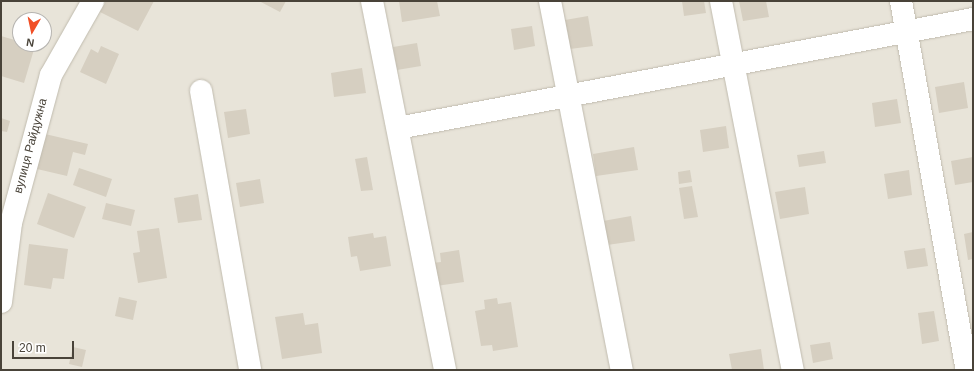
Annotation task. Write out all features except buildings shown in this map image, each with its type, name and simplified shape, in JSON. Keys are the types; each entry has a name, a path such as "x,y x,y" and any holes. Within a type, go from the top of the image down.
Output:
{"street":[{"name":"вулиця Райдужна","path":"1,302 10,223 48,82 93,1"},
{"path":"372,1 445,370"},
{"path":"550,1 622,370"},
{"path":"721,1 732,65 793,370"},
{"path":"901,1 967,370"},
{"path":"398,128 973,19"},
{"path":"201,91 250,370"}],"shaded area":[{"path":"1,1 973,1 973,370 1,370"}]}
